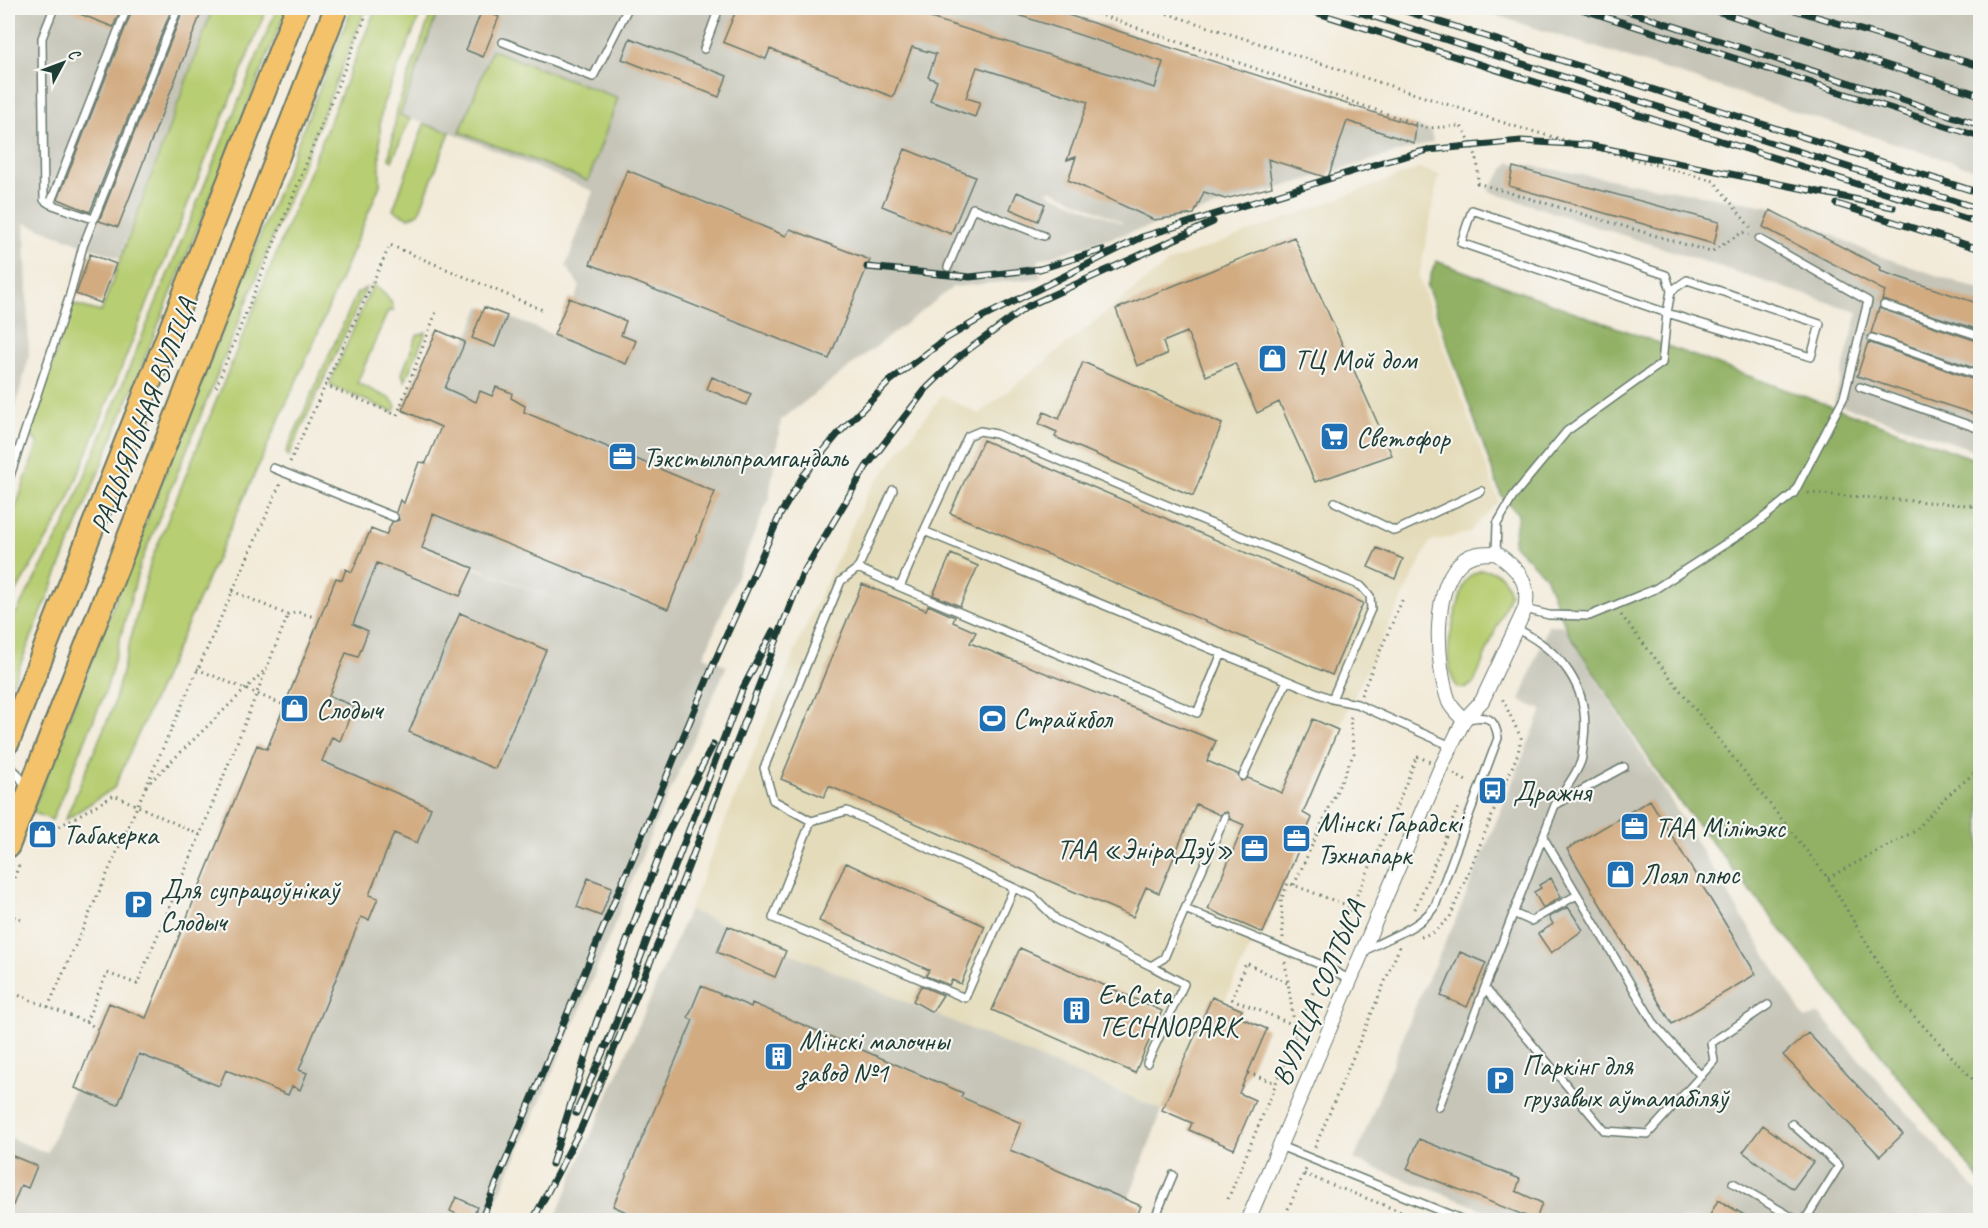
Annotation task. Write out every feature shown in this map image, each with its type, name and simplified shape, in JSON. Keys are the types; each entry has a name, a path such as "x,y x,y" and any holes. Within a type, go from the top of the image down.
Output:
{"main road":[{"name":"РАДЫЯЛЬНАЯ ВУЛІЦА","path":"8,742 297,8"},
{"name":"РАДЫЯЛЬНАЯ ВУЛІЦА","path":"8,846 336,8"}],"street":[{"name":"ВУЛІЦА СОЛТЫСА","path":"1248,1221 1441,767 1464,720 1482,700 1525,609 1528,598 1524,579 1512,564 1496,553"},
{"path":"1464,720 1450,704 1439,656 1444,589 1451,574 1466,558 1496,553"}],"lane":[{"path":"54,8 42,38 44,200 93,219"},
{"path":"50,204 127,8"},
{"path":"8,482 93,219 178,8"},
{"path":"502,42 593,77 628,8"},
{"path":"704,49 719,8"},
{"path":"948,267 973,208 1044,236"},
{"path":"1496,553 1497,524 1514,495 1567,431 1662,363 1667,313 1671,291 1666,275 1472,210 1461,243 1667,313 1811,357 1820,324 1687,280 1671,291"},
{"path":"1525,609 1549,615 1589,616 1613,606 1665,582 1753,526 1794,493 1844,397 1868,301 1759,239"},
{"path":"1884,305 1980,336"},
{"path":"1872,338 1980,376"},
{"path":"1860,387 1980,429"},
{"path":"900,588 968,436 980,432 996,434 1361,586 1370,596 1371,609 1332,699"},
{"path":"273,468 312,486 394,517"},
{"path":"893,490 858,568 841,581 764,768 773,800 811,821 847,811 1034,897 1057,920 1184,984 1147,1063"},
{"path":"1335,502 1395,531 1480,491"},
{"path":"924,531 1332,699 1357,704 1451,746"},
{"path":"858,568 1197,714 1222,653"},
{"path":"1439,1107 1555,805 1581,761 1586,717 1575,683 1562,662 1540,641 1516,629"},
{"path":"1243,776 1287,681"},
{"path":"1363,953 1426,917 1435,906 1498,738 1497,727 1490,718 1482,716 1464,720"},
{"path":"8,765 24,780 28,792"},
{"path":"1555,805 1624,767"},
{"path":"1151,966 1164,958 1225,817"},
{"path":"811,821 773,918 965,998 1014,888"},
{"path":"1543,837 1655,1025 1701,1076"},
{"path":"1514,914 1531,921 1577,895"},
{"path":"1185,909 1351,980"},
{"path":"1485,988 1605,1131 1648,1134 1714,1061 1711,1043 1768,1005"},
{"path":"1792,1124 1839,1166 1805,1221"},
{"path":"1280,1146 1462,1221"},
{"path":"1154,1221 1173,1175"},
{"path":"1733,1183 1797,1221"}],"path":[{"path":"216,387 369,8"},
{"path":"1080,8 1428,128 1461,126 1473,144 1480,167 1477,183 1711,252 1743,232 1759,239"},
{"path":"1150,8 1517,127 1714,181 1759,239"},
{"path":"48,1007 232,591 390,245 545,311"},
{"path":"325,385 397,415 436,312"},
{"path":"1794,493 1980,506"},
{"path":"1971,504 1980,516"},
{"path":"232,591 288,615 298,612 314,617"},
{"path":"1294,885 1354,753 1350,719 1404,596"},
{"path":"1613,606 1828,878 1902,1004 1980,1087"},
{"path":"86,1022 107,973 137,984 200,835 288,615"},
{"path":"198,669 284,705"},
{"path":"145,787 266,670"},
{"path":"1388,828 1417,756 1441,767"},
{"path":"1828,878 1915,831 1946,797 1980,768"},
{"path":"1464,791 1469,781"},
{"path":"53,830 114,795 200,835"},
{"path":"1284,1221 1460,802"},
{"path":"1296,1036 1287,983 1281,900 1287,883 1351,907"},
{"path":"8,915 21,919"},
{"path":"1287,983 1246,963 1232,999 1294,1025"},
{"path":"8,991 98,1029"},
{"path":"1228,1199 1276,1083"},
{"path":"1304,1174 1422,1221"}],"shaded area":[{"path":"8,8 213,8 119,258 25,223 29,357 8,435"},
{"path":"439,8 1053,8 1431,131 1433,142 1038,260 1041,278 953,287 781,420 769,498 704,656 727,666 653,829 581,1008 488,1220 8,1220 8,1137 47,1153 109,1003 138,1015 144,1024 257,745 267,748 336,578 342,580 346,569 353,572 371,529 582,609 387,532 400,500 404,503 419,462 426,463 432,449 455,456 462,436 402,410 437,330 465,342 481,306 554,335 569,298 574,300 580,287 566,266 593,191 450,132 400,115","holes":["1050,189 1122,223 1048,193"]},
{"path":"1473,8 1980,8 1980,171 1791,110"},
{"path":"1509,162 1773,207 1871,253 1980,290 1980,452 1834,403 1858,312 1488,191"},
{"path":"1420,168 1439,175 1419,278 1499,501 1469,533 1430,542 1338,730 1303,813 1312,818 1263,933 1258,931 1224,1002 1242,1010 1240,1017 1267,1029 1239,1093 1255,1100 1234,1149 1189,1129 1191,1123 1162,1110 689,910 802,634 867,494 942,395 979,414 1169,262"},
{"path":"1548,625 1563,625 1805,1019 1819,1014 1980,1195 1980,1220 1511,1220 1354,1160 1419,997 1454,924 1542,710 1520,701"},
{"path":"689,910 1162,1110 1128,1200 1135,1220 554,1220"}],"green space":[{"path":"213,8 267,8 64,510 8,606 8,530 38,443 29,434 72,304 101,312"},
{"path":"277,8 287,8 8,695 8,628 66,522"},
{"path":"352,8 366,8 140,565 106,690 52,820 32,812 193,402"},
{"path":"376,8 423,8 383,104 380,122 380,185 316,337 114,788 65,820 113,707 151,561"},
{"path":"433,8 439,8 400,115 410,119 392,161 389,159 398,106"},
{"path":"492,50 618,98 588,181 460,132"},
{"path":"424,124 450,132 419,213 409,218 393,210"},
{"path":"1436,261 1980,461 1980,1180 1664,782 1568,632 1545,576 1513,544 1518,514 1501,495 1427,286"},
{"path":"373,284 389,299 393,311 388,311 357,383 391,399 396,406 393,412 329,385"},
{"path":"366,288 288,457 286,452 357,293"},
{"path":"426,332 405,381 402,374 417,335"},
{"path":"1481,570 1501,576 1510,594 1474,683 1466,688 1458,688 1449,664 1450,637 1464,583 1471,575"}],"building":[{"path":"65,8 121,8 113,27"},
{"path":"133,8 172,8 90,212 58,199"},
{"path":"184,8 203,8 118,227 99,221"},
{"path":"737,8 905,8 1155,88 1163,62 1003,10 1004,8 1046,8 1416,126 1414,143 1347,121 1328,178 1268,159 1272,187 1225,199 1204,192 1194,214 1154,220 1068,180 1076,157 1067,160 1088,102 977,67 966,98 980,102 975,117 930,101 937,81 928,77 936,54 912,47 893,97 770,49 766,59 723,42"},
{"path":"482,10 499,17 483,57 466,50"},
{"path":"630,38 727,76 719,97 622,59"},
{"path":"905,149 975,177 951,234 882,206"},
{"path":"1513,167 1719,222 1714,244 1509,186"},
{"path":"627,170 786,236 790,229 870,260 829,359 590,264"},
{"path":"1017,192 1045,204 1038,221 1010,209"},
{"path":"1770,210 1881,267 1880,271 1980,304 1980,330 1882,300 1885,291 1763,227"},
{"name":"ТЦ Мой дом","path":"1294,237 1392,455 1315,482 1279,402 1257,413 1235,363 1206,376 1187,332 1163,342 1167,354 1137,366 1116,309"},
{"path":"90,254 116,264 101,303 76,294"},
{"path":"569,298 626,321 621,335 636,341 626,364 554,335"},
{"path":"484,307 507,316 495,347 472,338"},
{"path":"1879,308 1980,342 1980,370 1871,333"},
{"path":"437,330 465,342 445,388 476,402 480,391 492,396 496,387 512,393 511,398 525,406 524,412 715,492 668,609 433,514 422,548 473,568 460,596 377,563 353,624 368,631 358,657 346,653 329,696 354,706 340,741 332,737 322,761 431,808 417,843 394,833 369,895 378,898 369,920 361,917 299,1070 307,1073 300,1090 292,1086 288,1095 226,1070 219,1086 139,1054 118,1105 75,1088 109,1003 146,1018 257,745 267,749 336,578 342,580 346,569 352,572 371,529 386,535 392,522 399,520 396,512 400,500 404,503 419,462 426,463 441,427 402,410"},
{"path":"1868,342 1980,382 1980,416 1857,376"},
{"path":"1083,362 1222,424 1193,496 1055,437 1057,432 1039,424 1044,412 1059,419"},
{"path":"712,377 751,394 746,405 707,389"},
{"path":"983,440 1363,603 1332,675 950,513"},
{"path":"1377,548 1403,559 1395,579 1368,567"},
{"path":"951,554 978,566 960,606 933,595"},
{"path":"862,584 926,610 928,605 955,617 953,622 976,632 970,643 1216,741 1207,761 1238,774 1241,781 1248,778 1282,793 1313,719 1338,730 1303,813 1312,818 1263,933 1208,909 1244,825 1230,819 1227,812 1220,815 1196,804 1159,893 1146,887 1133,917 829,786 824,797 781,779"},
{"path":"460,613 546,650 495,769 409,732"},
{"path":"1650,800 1756,974 1672,1024 1567,849"},
{"path":"846,863 985,926 961,984 952,980 949,985 926,976 929,970 819,921"},
{"path":"588,878 612,887 601,916 577,907"},
{"path":"1551,878 1561,897 1543,908 1534,892 1541,888 1539,885"},
{"path":"1568,907 1583,930 1551,953 1538,934 1553,924 1549,917"},
{"path":"728,926 786,951 775,977 717,952"},
{"name":"EnCata TECHNOPARK","path":"1020,948 1162,1011 1135,1073 992,1010"},
{"path":"1460,952 1486,963 1467,1007 1441,996"},
{"name":"Мінскі малочны завод №1","path":"701,986 751,1007 752,1003 963,1093 961,1097 1021,1123 1010,1150 1141,1206 1135,1221 646,1221 613,1206 693,1020 688,1018"},
{"path":"921,986 943,995 932,1012 913,1001"},
{"path":"1212,997 1242,1010 1239,1017 1267,1029 1239,1093 1255,1100 1234,1149 1189,1130 1192,1123 1162,1110"},
{"path":"1808,1033 1903,1134 1880,1156 1783,1055"},
{"path":"1763,1125 1813,1162 1793,1189 1743,1152"},
{"path":"1419,1139 1520,1179 1516,1191 1542,1203 1536,1220 1407,1169"},
{"path":"8,1154 37,1166 28,1188 21,1185 8,1218"},
{"path":"456,1197 477,1207 471,1221 450,1211"},
{"path":"1718,1200 1755,1221 1707,1221"}],"railway":[{"path":"1302,8 1980,223"},
{"path":"1346,8 1980,209"},
{"path":"1396,8 1980,193"},
{"path":"1578,8 1980,137"},
{"path":"1618,8 1980,125"},
{"path":"1707,8 1980,95"},
{"path":"1788,8 1980,66"},
{"path":"481,1220 715,661 780,515 803,476 837,435 890,381 947,338 983,317 1142,237 1428,150 1521,141 1588,145 1893,207"},
{"path":"1837,204 1980,249"},
{"path":"533,1220 582,1126 664,929 802,575 866,467 926,389 961,355 1028,306 1213,222"},
{"path":"867,267 970,277 1040,269 1102,250"},
{"path":"608,1043 742,690 773,631"},
{"path":"552,1164 596,1023 668,832 713,745"},
{"path":"576,1113 610,1036"}],"place":[{"name":"ТЦ Мой дом","path":"1273,359"},
{"name":"Светофор","path":"1335,437"},
{"name":"Тэкстыльпрамгандаль","path":"622,457"},
{"name":"Слодыч","path":"295,709"},
{"name":"Страйкбол","path":"992,718"},
{"name":"Дражня","path":"1492,791"},
{"name":"ТАА Мілітэкс","path":"1634,827"},
{"name":"Табакерка","path":"42,834"},
{"name":"Мінскі Гарадскі Тэхнапарк","path":"1296,838"},
{"name":"ТАА «ЭніраДэў»","path":"1254,849"},
{"name":"Лоял плюс","path":"1620,874"},
{"name":"Для супрацоўнікаў Слодыч","path":"139,905"},
{"name":"EnCata TECHNOPARK","path":"1077,1010"},
{"name":"Мінскі малочны завод №1","path":"778,1056"},
{"name":"Паркінг для грузавых аўтамабіляў","path":"1501,1081"}]}
